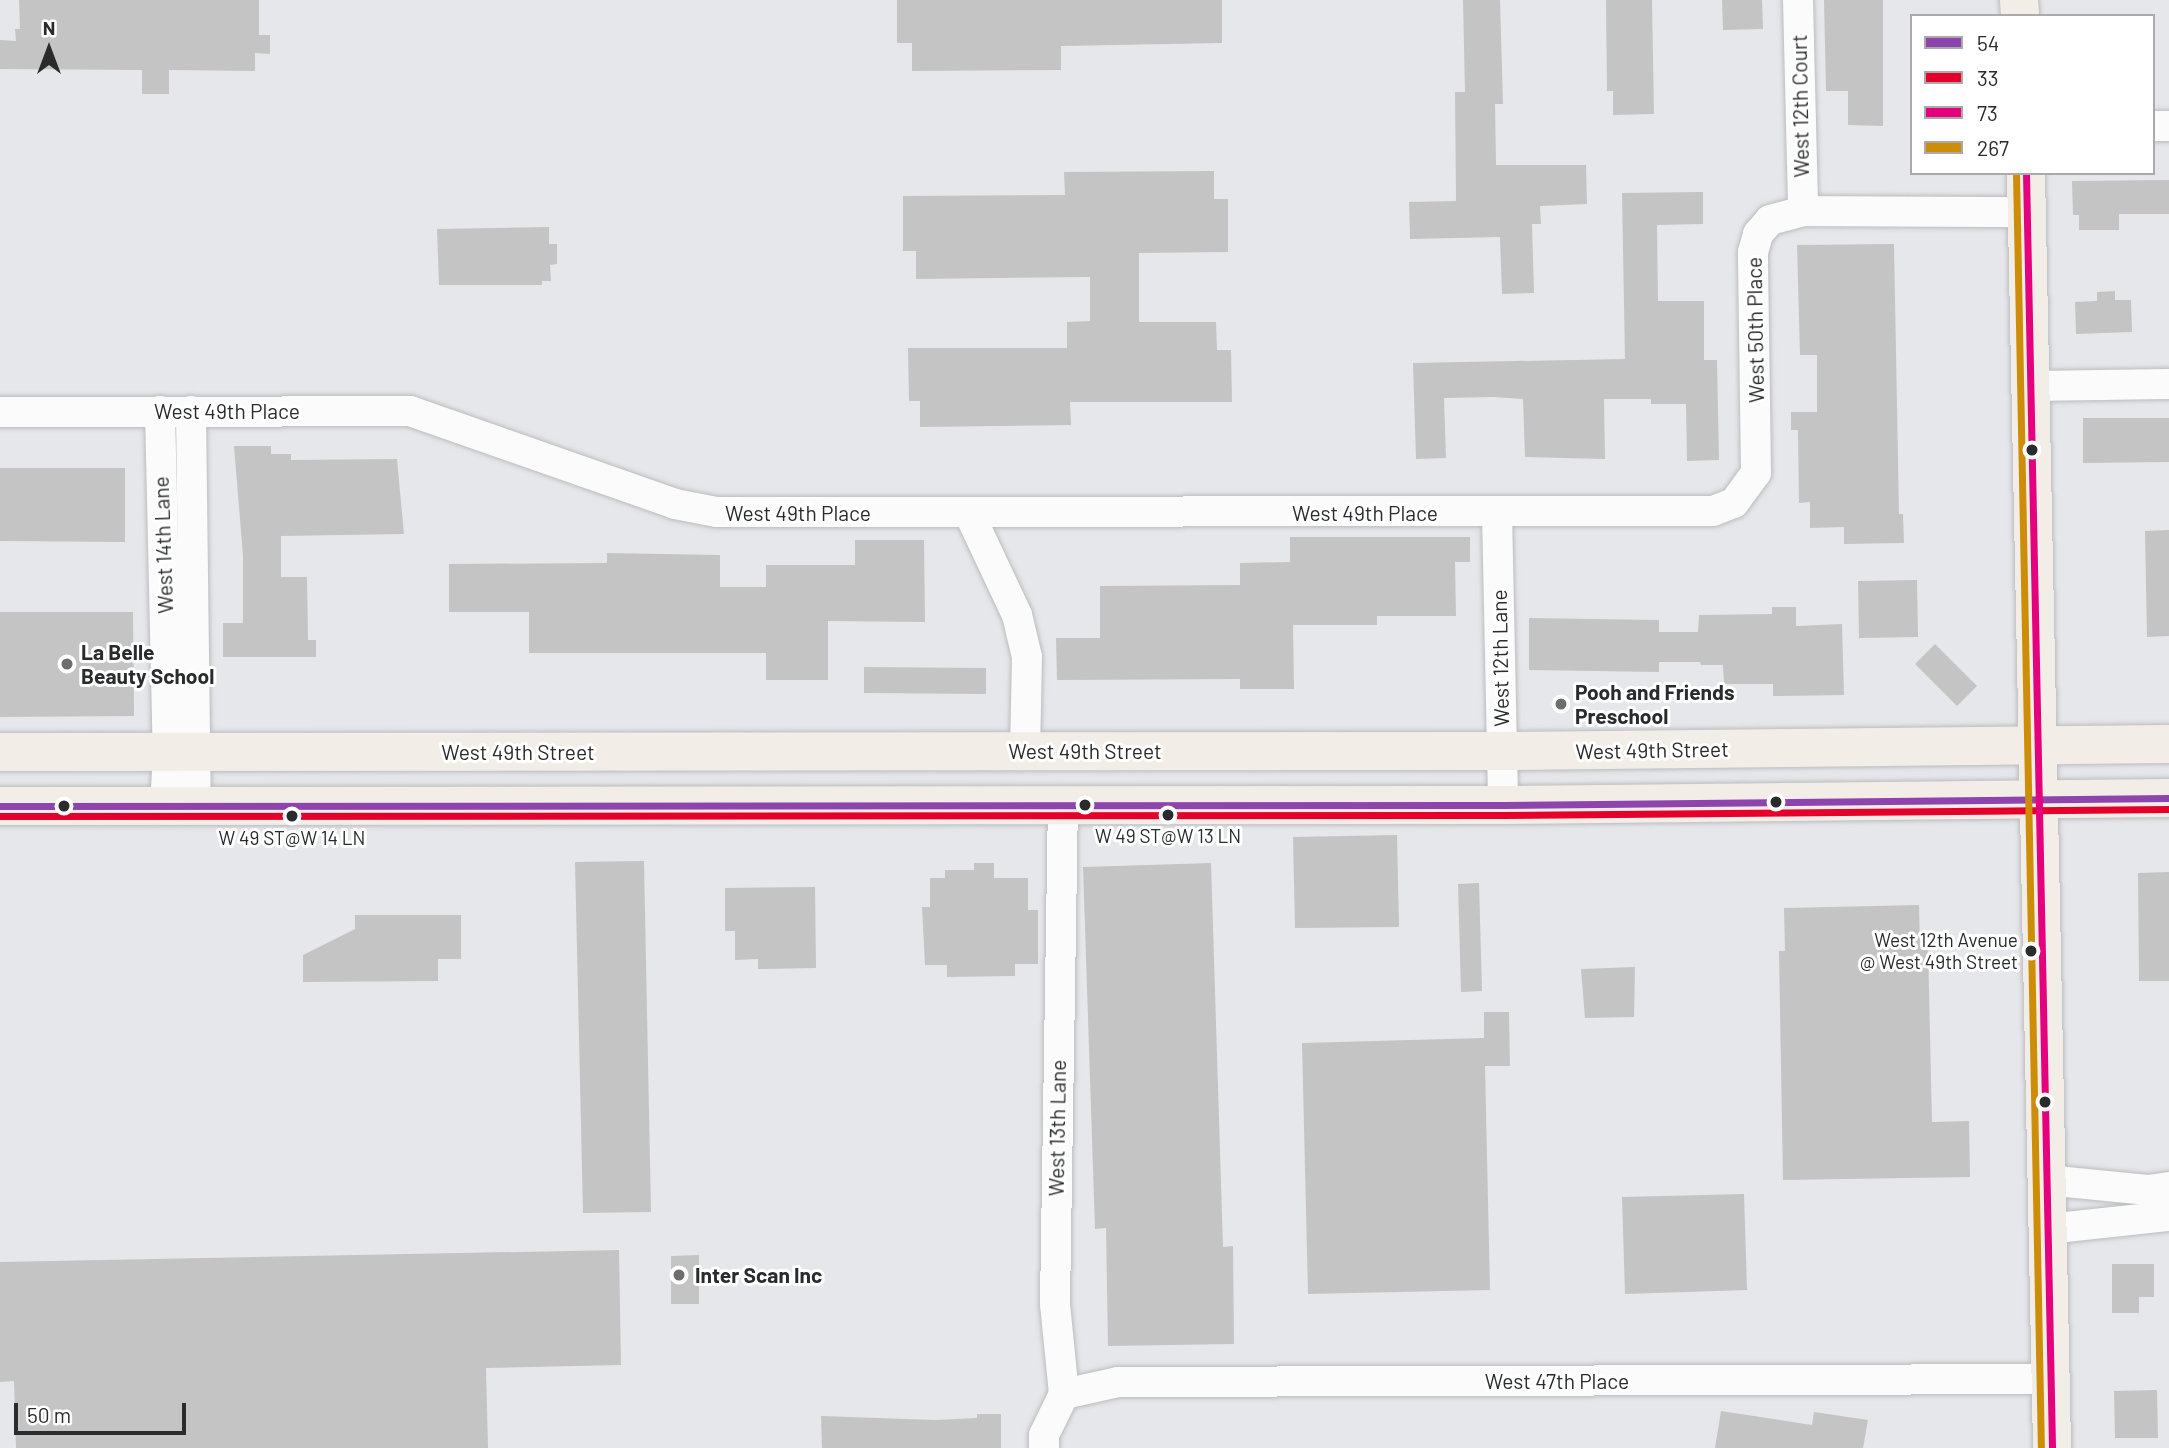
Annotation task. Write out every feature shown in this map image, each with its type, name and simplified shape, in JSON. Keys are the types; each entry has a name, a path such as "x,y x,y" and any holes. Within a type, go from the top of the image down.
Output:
{"main road":[{"path":"2026,175 2052,1448"},
{"name":"West 49th Street","path":"0,752 1502,751 2169,744"},
{"path":"787,804 877,782 995,780 1026,751"},
{"path":"1063,803 1092,776 1186,773 1276,751"},
{"path":"0,806 1063,803 1503,805 2169,798"}],"street":[{"name":"West 12th Court","path":"1798,0 1803,211"},
{"name":"West 50th Place","path":"1613,512 1713,510 1728,506 1746,492 1757,467 1754,244 1770,220 1803,211 2026,212"},
{"path":"2030,386 2169,384"},
{"name":"West 14th Lane","path":"160,411 183,753"},
{"name":"West 14th Lane","path":"180,806 191,411"},
{"name":"West 49th Place","path":"0,412 422,413 702,511 1613,512"},
{"name":"West 12th Lane","path":"1497,512 1503,805"},
{"path":"969,513 1017,615 1027,657 1026,751"},
{"name":"West 13th Lane","path":"1063,803 1055,1304 1065,1394"},
{"path":"2046,1180 2148,1189 2169,1187"},
{"path":"2047,1229 2169,1216"},
{"name":"West 47th Place","path":"1065,1394 1118,1382 2050,1379"},
{"path":"1044,1448 1044,1435 1065,1394"}],"building":[{"path":"19,0 259,0 259,35 270,35 270,54 255,53 255,71 169,70 169,94 142,94 142,70 0,69 0,40 16,41 15,29 20,29"},
{"path":"897,0 1222,0 1222,43 1061,46 1061,70 912,71 912,43 897,43"},
{"path":"1463,0 1500,0 1503,104 1495,104 1496,165 1586,165 1587,204 1540,206 1541,224 1532,224 1534,293 1502,294 1500,237 1410,239 1409,202 1456,201 1455,92 1465,92"},
{"path":"1606,0 1652,0 1654,114 1613,115 1613,91 1607,91"},
{"path":"1722,0 1762,0 1763,29 1723,30"},
{"path":"1824,0 1883,0 1883,126 1848,125 1848,91 1826,91"},
{"path":"1214,171 1214,199 1228,199 1228,252 1139,253 1139,322 1216,322 1217,350 1231,350 1232,402 1070,402 1071,425 920,427 920,401 909,401 908,348 1067,348 1067,322 1090,321 1090,277 916,279 916,251 903,251 903,196 1065,195 1064,172"},
{"path":"2169,180 2169,214 2119,214 2119,230 2079,230 2079,215 2073,215 2072,181"},
{"path":"1703,192 1703,224 1657,225 1658,301 1704,301 1704,360 1717,360 1719,460 1687,461 1686,404 1651,404 1651,399 1604,399 1605,459 1525,457 1523,399 1494,397 1444,398 1446,458 1416,459 1413,363 1625,359 1622,193"},
{"path":"549,227 549,244 557,244 557,264 550,265 551,281 542,281 542,285 439,285 437,229"},
{"path":"1894,244 1899,514 1903,514 1904,543 1844,544 1844,527 1810,528 1810,502 1799,503 1798,430 1791,430 1791,412 1817,412 1817,355 1800,355 1797,245"},
{"path":"2115,291 2115,300 2131,300 2132,332 2076,334 2075,302 2097,301 2097,292"},
{"path":"2083,418 2169,418 2169,462 2083,463"},
{"path":"234,446 271,446 271,454 291,454 291,460 397,459 404,534 281,536 281,577 307,577 308,640 316,640 316,657 223,657 223,623 243,623 243,556"},
{"path":"0,468 125,468 125,542 0,541"},
{"path":"2169,530 2169,636 2147,637 2145,531"},
{"path":"1290,537 1470,537 1470,562 1455,562 1456,616 1377,616 1377,625 1293,625 1294,689 1240,689 1240,679 1057,680 1056,638 1100,638 1100,586 1240,585 1240,563 1290,562"},
{"path":"855,540 924,540 925,622 828,621 828,680 766,680 766,653 529,653 529,612 449,612 449,564 607,563 607,553 720,555 720,587 766,587 766,565 855,565"},
{"path":"1917,580 1918,637 1859,638 1858,581"},
{"path":"1772,607 1796,607 1796,626 1842,624 1844,695 1773,696 1773,684 1724,684 1723,665 1701,665 1700,662 1659,662 1659,672 1529,670 1529,618 1659,620 1659,632 1698,632 1699,615 1772,614"},
{"name":"La Belle Beauty School","path":"0,612 133,612 134,716 0,717"},
{"path":"1935,644 1977,686 1957,706 1915,664"},
{"path":"864,667 986,668 986,694 864,693"},
{"path":"1397,835 1399,927 1295,928 1293,837"},
{"path":"644,861 651,1212 583,1213 575,862"},
{"path":"974,863 994,863 994,878 1028,878 1028,910 1038,910 1038,964 1015,964 1015,976 947,977 947,965 925,965 922,907 930,907 930,878 945,878 945,870 974,870"},
{"path":"1211,863 1223,1247 1233,1246 1234,1344 1108,1346 1106,1228 1095,1229 1083,867"},
{"path":"2169,872 2169,981 2139,981 2138,873"},
{"path":"1479,883 1482,991 1461,992 1458,884"},
{"path":"815,887 816,968 758,969 758,959 735,960 735,931 725,931 725,888"},
{"path":"1919,905 1920,947 1928,947 1932,1122 1969,1121 1970,1177 1783,1180 1779,951 1785,951 1784,908"},
{"path":"355,915 461,915 461,959 438,959 438,981 303,982 303,955 355,929"},
{"path":"1635,967 1634,1017 1585,1018 1581,969"},
{"path":"1484,1012 1509,1012 1510,1066 1485,1066 1490,1290 1308,1294 1302,1043 1484,1038"},
{"path":"1744,1194 1747,1290 1625,1294 1622,1197"},
{"path":"619,1250 621,1365 486,1368 488,1448 16,1448 14,1381 0,1382 0,1262"},
{"path":"699,1255 699,1304 671,1304 671,1256"},
{"path":"2112,1264 2154,1264 2154,1297 2139,1297 2139,1313 2112,1313"},
{"path":"2157,1390 2158,1438 2115,1438 2114,1391"},
{"path":"1721,1411 1812,1425 1814,1412 1868,1420 1863,1448 1715,1448"},
{"path":"977,1414 1001,1414 1001,1448 822,1448 821,1416 935,1420 977,1418"}],"transit line":[{"name":"267","path":"2016,175 2041,1448"},
{"name":"73","path":"2026,175 2052,1448"},
{"name":"54","path":"0,806 1503,805 2169,798"},
{"name":"33","path":"0,816 1503,815 2169,809"}],"place":[{"name":"La Belle Beauty School","path":"67,664"},
{"name":"Pooh and Friends Preschool","path":"1561,704"},
{"name":"W 49 ST@W 13 LN","path":"1168,815"},
{"name":"W 49 ST@W 14 LN","path":"292,816"},
{"name":"West 12th Avenue @ West 49th Street","path":"2031,951"},
{"name":"Inter Scan Inc","path":"679,1275"}]}
